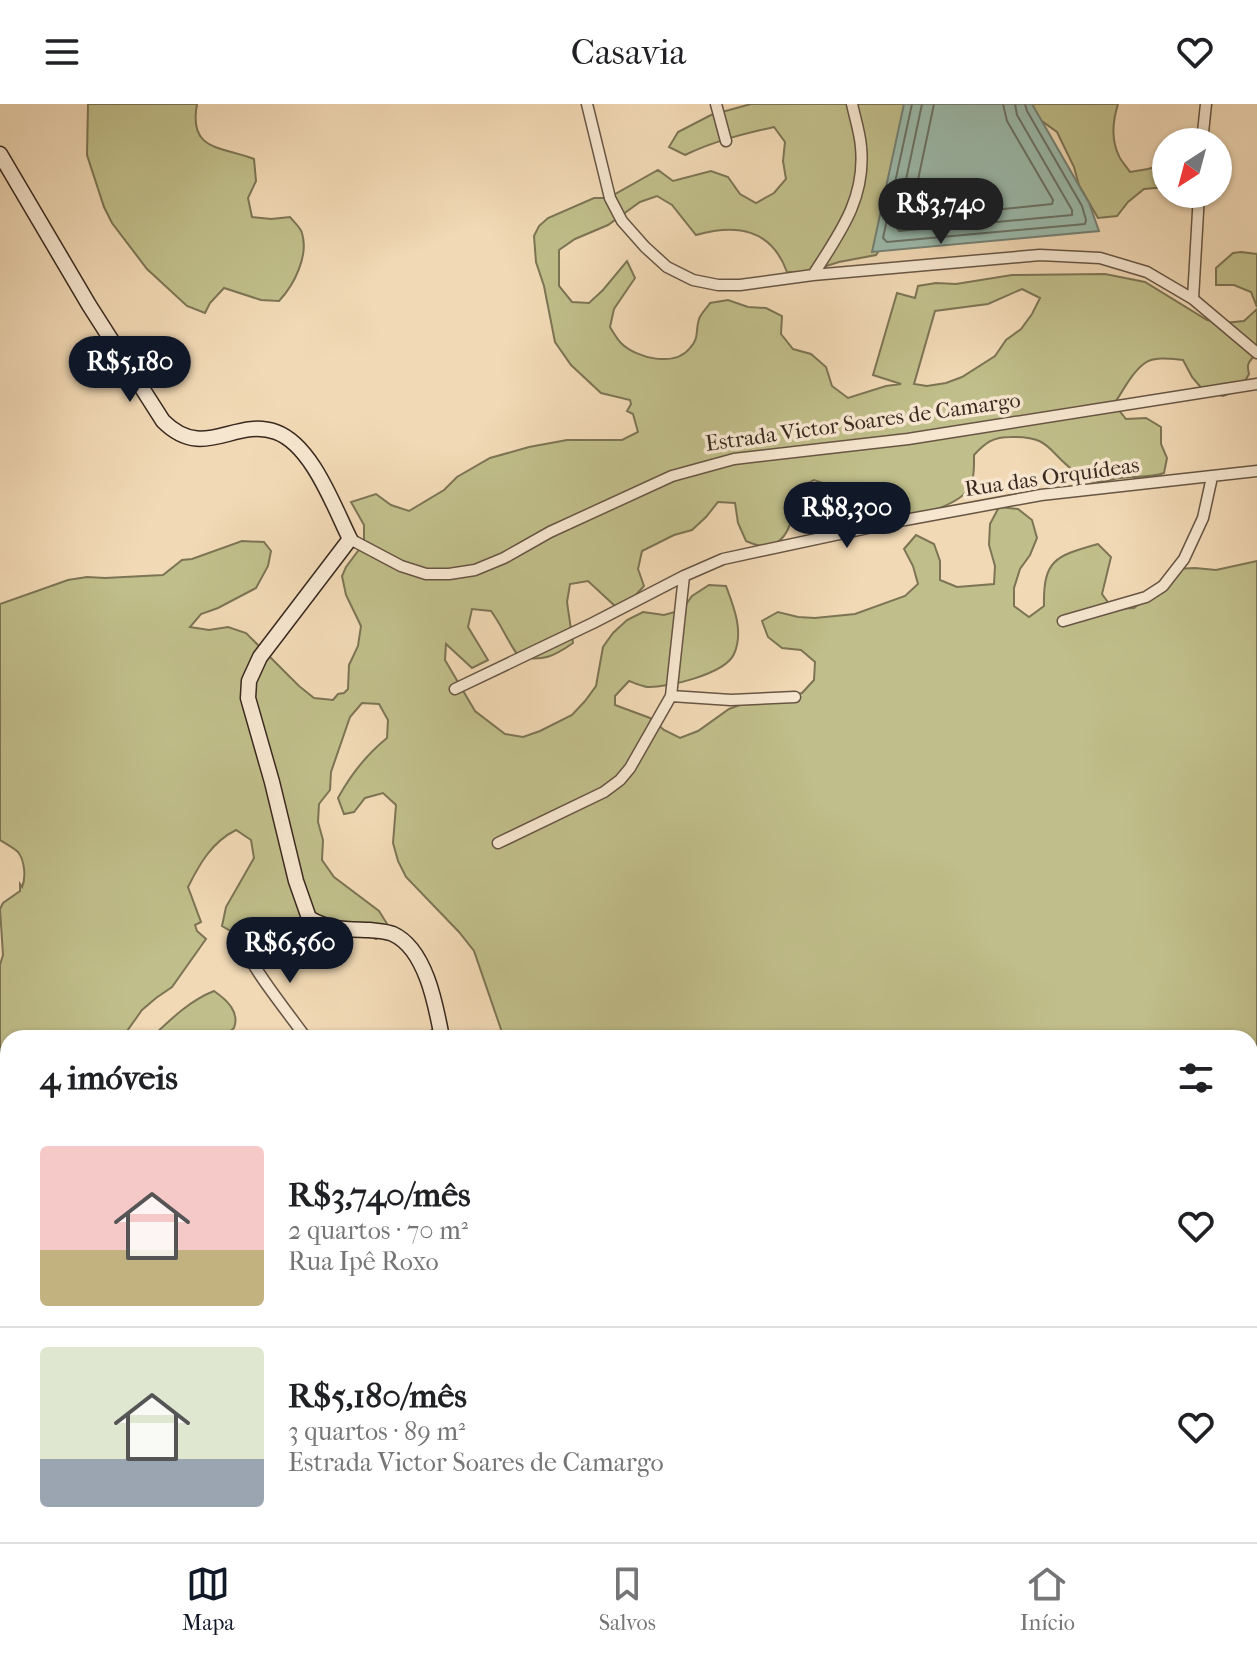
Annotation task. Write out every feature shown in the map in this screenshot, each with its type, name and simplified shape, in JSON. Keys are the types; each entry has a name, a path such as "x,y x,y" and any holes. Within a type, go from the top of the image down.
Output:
{"main road":[{"path":"0,154 89,305 163,421 181,436 194,439 212,439 245,430 276,432 300,450 320,478 350,539 260,657 249,681 248,698 296,881 309,918 332,928 389,933 404,941 422,966 428,981 436,1030"}],"street":[{"path":"587,104 610,198 622,221 667,267 693,280 740,285 813,275 1040,255 1100,258 1147,272 1193,299 1257,353"},
{"path":"716,104 726,141"},
{"path":"813,275 851,214 861,182 861,147 852,104"},
{"path":"1203,128 1206,104"},
{"path":"1193,299 1198,208"},
{"name":"Estrada Victor Soares de Camargo","path":"350,539 401,566 426,574 475,570 672,476 734,459 908,439 1257,384"},
{"name":"Rua das Orquídeas","path":"455,689 723,559 1041,495 1257,471"},
{"path":"1063,621 1146,597 1163,586 1184,559 1203,518 1212,477"},
{"path":"498,843 604,792 620,780 635,760 671,696 684,576"},
{"path":"671,696 731,700 795,697"},
{"path":"248,934 245,949 300,1030"}],"shaded area":[{"path":"88,104 197,104 196,120 203,139 220,149 254,159 256,181 248,198 252,217 290,217 301,231 304,242 299,270 279,301 261,300 224,288 205,313 187,306 147,269 112,223 104,207 87,155"},
{"path":"751,104 916,104 886,240 876,255 804,273 787,272 772,246 762,238 738,230 696,235 672,205 657,196 640,202 608,225 575,239 559,250 559,286 572,302 589,303 627,261 635,278 614,309 610,327 621,343 636,353 656,359 683,354 695,341 699,319 710,303 728,300 748,307 766,308 782,316 781,334 793,349 811,354 826,367 832,386 848,398 901,384 873,375 897,293 915,298 918,286 956,284 1012,275 1105,274 1145,282 1207,320 1224,323 1244,321 1257,309 1257,350 1249,363 1249,374 1240,390 1223,396 1204,391 1183,360 1154,359 1136,371 1114,404 1126,419 1146,418 1161,427 1161,444 1167,458 1164,473 1089,481 1041,442 1024,437 999,438 974,455 971,483 959,498 917,517 860,534 847,520 842,502 832,486 814,480 798,488 790,524 774,544 763,546 746,541 738,523 735,503 718,502 692,530 642,551 638,569 644,586 632,599 615,606 588,581 570,584 567,602 573,643 548,657 519,657 491,611 472,609 468,627 488,660 472,668 446,644 445,660 475,711 505,734 523,737 572,715 596,686 603,647 613,633 627,620 643,612 664,615 682,610 692,596 709,585 726,586 738,628 734,654 719,668 668,685 647,687 629,681 615,696 615,705 650,718 680,738 745,703 802,693 814,680 815,662 801,650 782,648 768,637 762,621 778,612 815,618 855,614 905,596 918,584 904,549 916,535 934,544 940,561 940,580 957,587 994,584 990,524 999,507 1018,509 1032,520 1037,538 1020,569 1014,588 1014,606 1029,617 1044,606 1046,578 1055,562 1062,556 1098,544 1111,557 1102,594 1113,609 1134,608 1175,569 1216,570 1257,561 1257,1030 501,1030 474,951 406,877 398,861 393,843 396,805 383,793 365,798 354,812 344,814 338,798 360,765 387,738 388,720 379,704 362,703 350,717 331,772 330,790 319,804 318,822 323,840 322,860 334,877 379,911 389,927 376,939 367,935 328,934 290,939 272,946 253,944 222,926 226,907 254,858 251,840 236,830 208,854 188,887 201,922 195,925 197,931 206,939 172,987 142,1010 128,1030 0,1030 0,965 3,955 0,909 3,903 20,891 24,874 18,852 0,840 0,604 68,580 163,575 182,560 242,541 264,542 271,551 268,566 256,588 201,614 190,627 209,630 228,627 246,633 314,698 333,700 344,693 348,689 349,665 358,646 361,626 346,595 342,576 364,543 364,525 351,502 376,494 391,505 409,511 490,458 567,440 622,440 638,432 633,414 627,411 630,400 601,393 571,365 555,342 536,262 534,236 548,218 594,198 608,198 658,170 673,181 711,171 728,177 740,194 756,203 774,193 786,179 783,161 785,142 774,127 740,135 685,155 669,147 678,132 711,115","holes":["1022,289 1040,298 1032,314 995,356 962,377 927,386 914,384 935,311 988,304"]},
{"path":"1026,104 1118,104 1114,123 1116,150 1130,172 1152,168 1152,188 1144,189 1117,216 1098,218 1079,185 1057,132 1026,115"},
{"path":"1233,253 1257,254 1257,307 1251,292 1234,285 1216,285 1216,268"},
{"path":"214,991 228,1002 235,1017 232,1030 159,1030 188,1005"}],"water":[{"path":"904,104 1032,104 1089,203 1099,231 872,252"}]}
